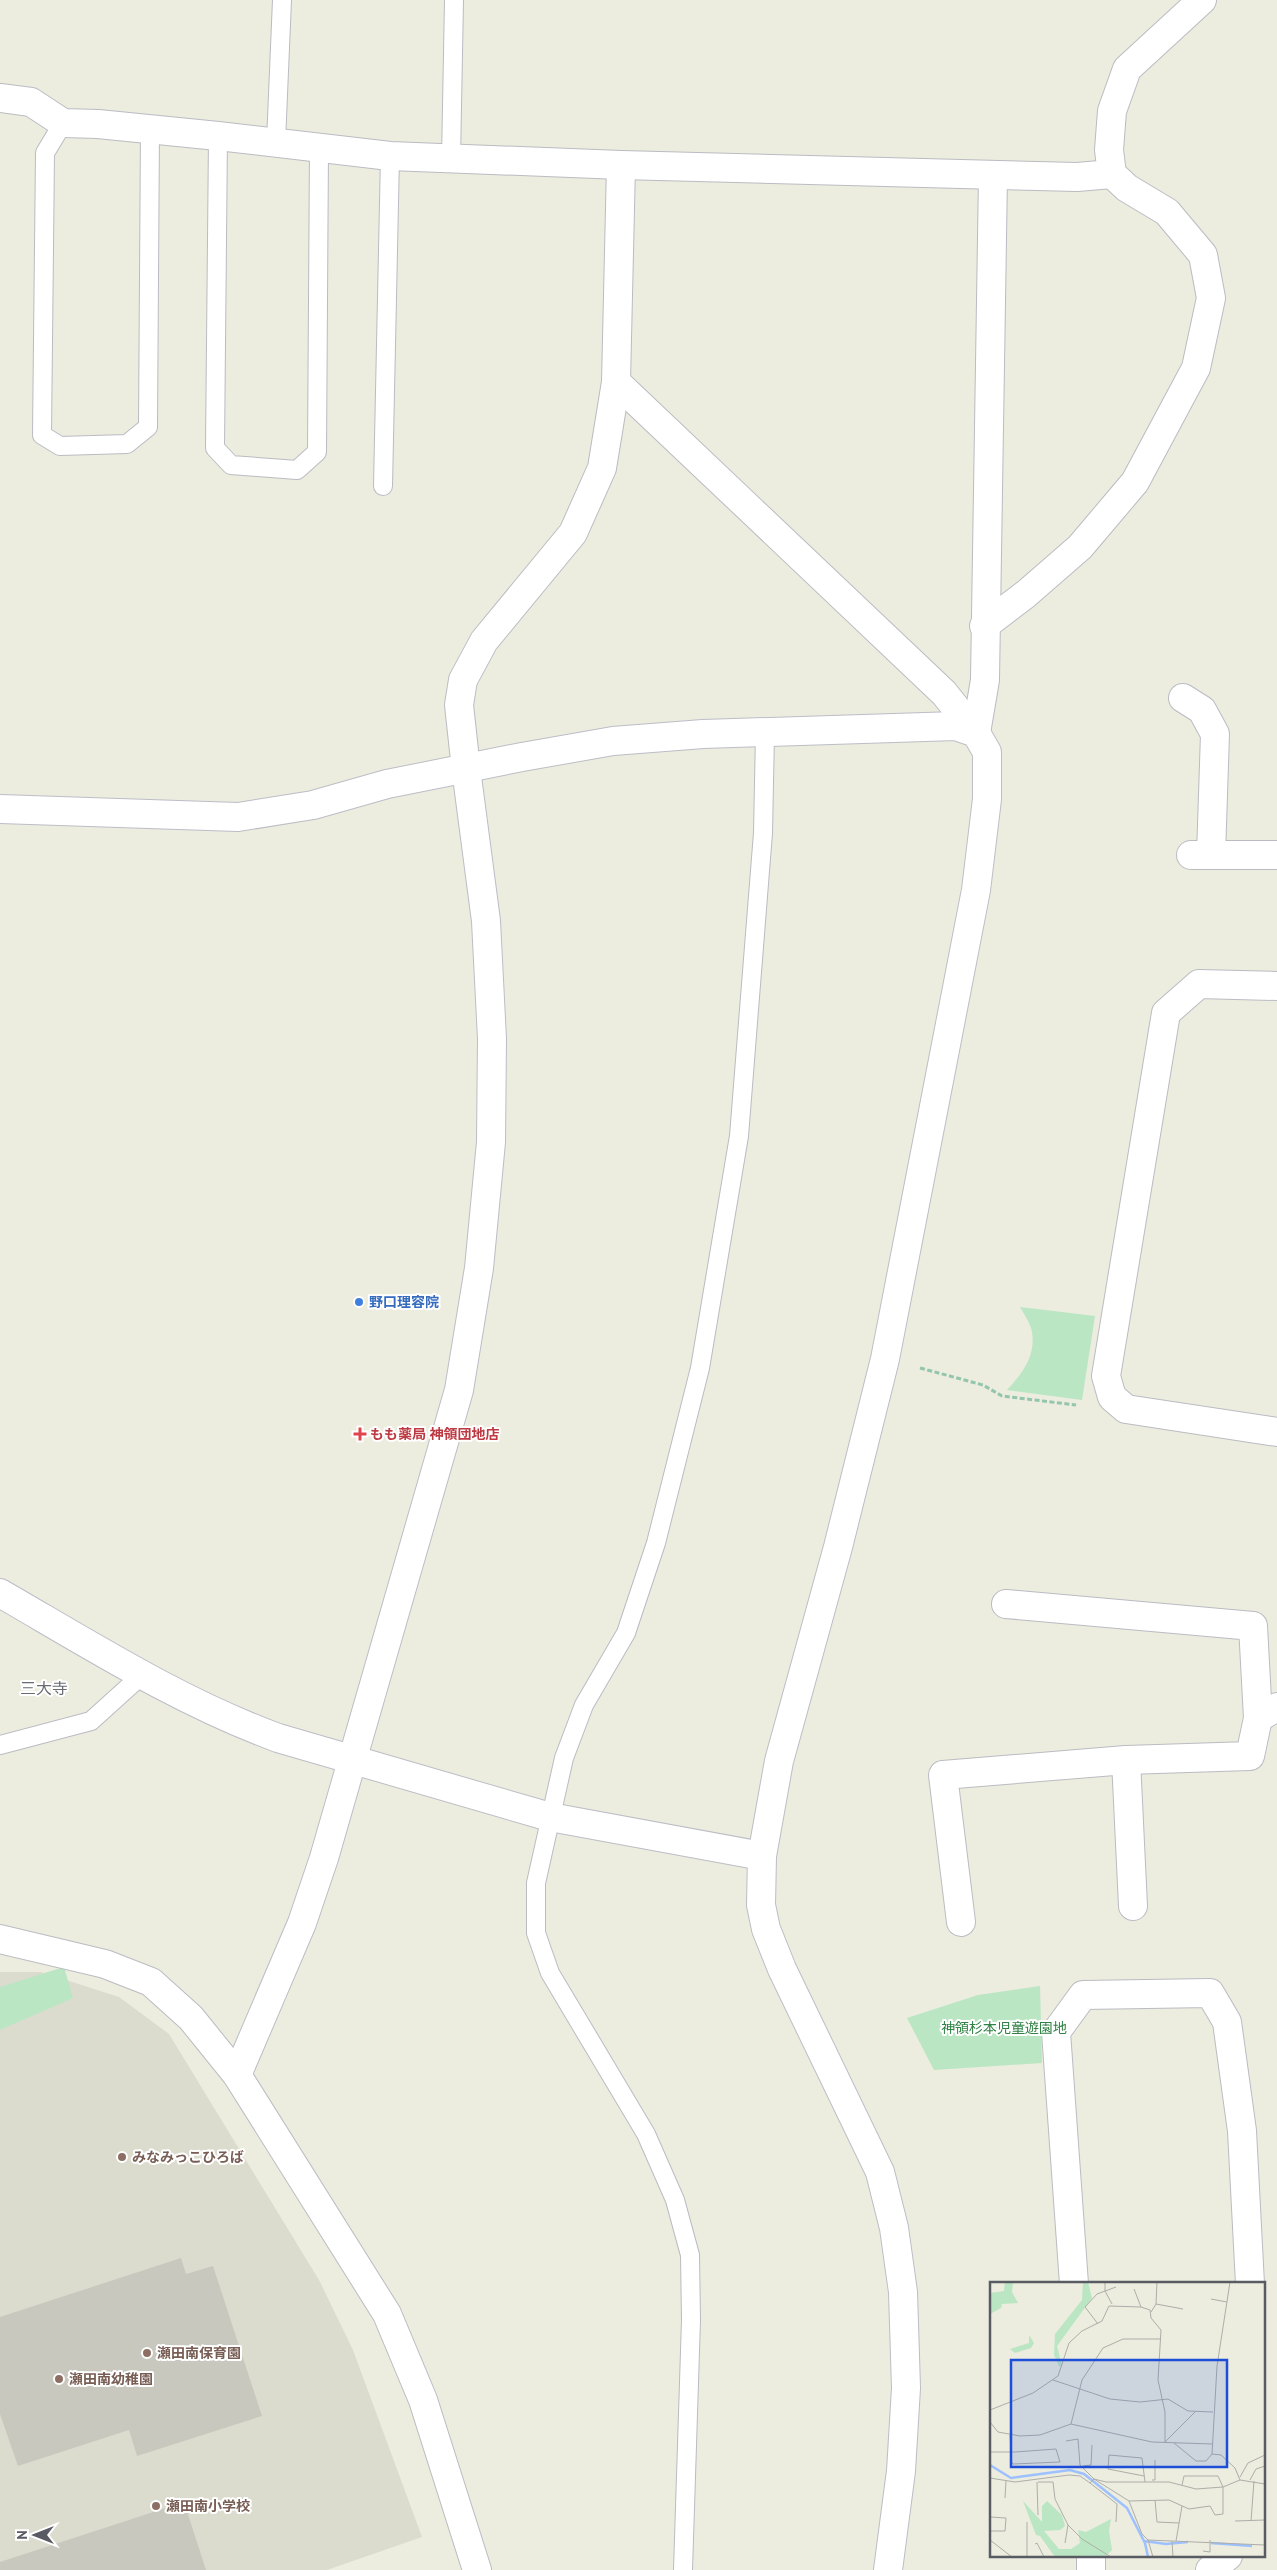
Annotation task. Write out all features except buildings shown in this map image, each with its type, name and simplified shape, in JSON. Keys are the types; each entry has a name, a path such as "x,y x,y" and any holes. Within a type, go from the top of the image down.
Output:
{"street":[{"path":"984,626 1026,594 1080,547 1135,482 1196,368 1211,298 1203,256 1168,212 1127,188 1112,174 1109,150 1112,111 1127,69 1202,0"},
{"path":"0,98 30,102 63,123 150,129 390,156 621,165 993,175 1077,177 1112,174"},
{"path":"237,2075 302,1923 352,1760 460,1390 479,1268 491,1142 492,1039 486,922 459,705 463,680 484,641 573,533 602,468 616,382 621,165"},
{"path":"976,733 985,680 984,626 993,175"},
{"path":"616,382 944,693 976,733 987,752 987,799 976,890 886,1360 838,1547 779,1761 762,1856 761,1905 766,1929 782,1969 880,2172 894,2228 903,2292 906,2388 901,2471 888,2570"},
{"path":"1183,698 1202,710 1215,734 1201,855 1277,855"},
{"path":"0,809 238,817 313,805 387,784 613,741 703,734 956,726 976,733"},
{"path":"1277,986 1200,984 1166,1013 1106,1376 1112,1397 1126,1408 1277,1432"},
{"path":"0,1593 143,1674 236,1723 278,1738 550,1817 762,1856"},
{"path":"961,1922 943,1775 1126,1760 1250,1756 1268,1712 1253,1626 1006,1604"},
{"path":"1126,1760 1133,1906"},
{"path":"0,1939 105,1964 151,1982 191,2018 237,2075 387,2314 423,2400 477,2570"},
{"path":"1074,2282 1056,2032 1083,1996 1210,1992 1227,2022 1242,2131 1250,2282"},
{"path":"1210,2570 1225,2558"}],"lane":[{"path":"276,142 282,0"},
{"path":"452,158 454,0"},
{"path":"63,123 45,152 42,425 42,435 60,446 127,444 148,427 150,129"},
{"path":"218,136 215,448 231,465 297,470 317,452 319,148"},
{"path":"383,486 390,156"},
{"path":"683,2570 691,2320 690,2255 675,2200 646,2134 550,1973 536,1933 536,1883 564,1758 584,1705 626,1633 656,1543 700,1368 739,1136 763,833 766,733"},
{"path":"0,1745 91,1721 143,1674"}],"path":[{"path":"886,1360 983,1385 1002,1396 1089,1406 1112,1397"}],"shaded area":[{"name":"みなみっこひろば","path":"0,1972 41,1972 119,1997 169,2034 319,2280 353,2350 422,2537 327,2570 0,2570"}],"green space":[{"path":"1020,1307 1095,1316 1082,1400 1007,1390 1023,1371 1032,1349 1031,1329"},
{"path":"64,1967 73,1998 0,2030 0,1987"},
{"name":"神領杉本児童遊園地","path":"1040,1986 1042,2063 934,2070 907,2018 978,1995"}],"place":[{"name":"野口理容院","path":"359,1302"},
{"name":"もも薬局 神領団地店","path":"360,1434"},
{"name":"みなみっこひろば","path":"122,2157"},
{"name":"瀬田南保育園","path":"147,2353"},
{"name":"瀬田南幼稚園","path":"59,2379"},
{"name":"瀬田南小学校","path":"156,2506"}],"district":[{"name":"三大寺","path":"44,1688"}]}
